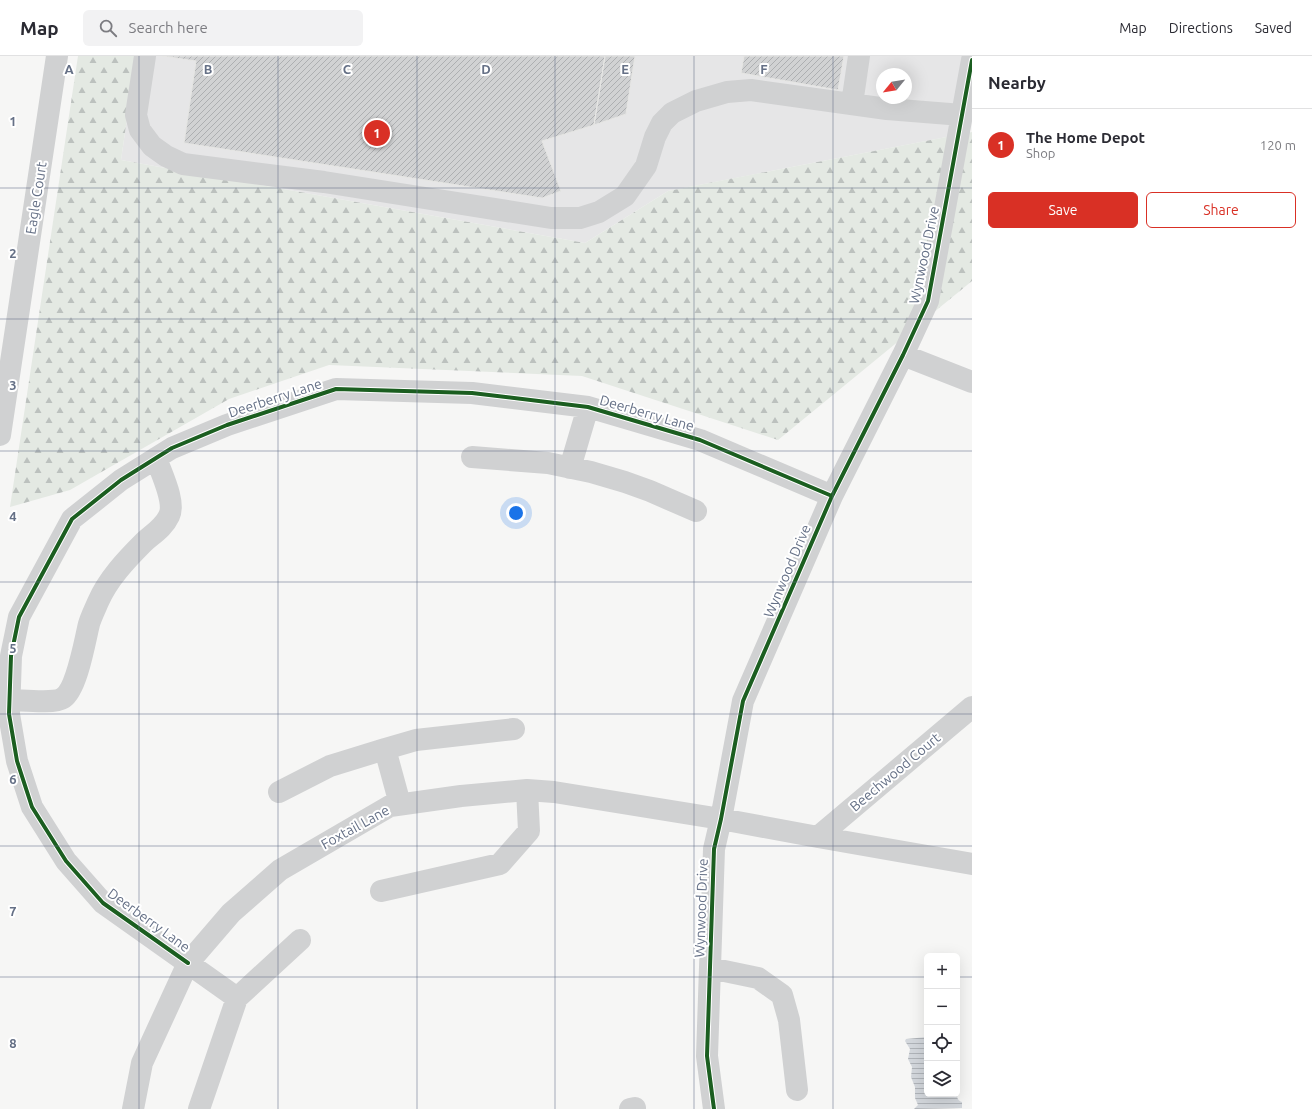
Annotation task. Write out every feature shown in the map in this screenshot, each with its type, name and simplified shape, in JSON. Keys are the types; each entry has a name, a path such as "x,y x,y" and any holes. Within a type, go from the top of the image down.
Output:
{"street":[{"name":"Eagle Court","path":"0,435 57,56"},
{"path":"145,56 136,115 140,130 152,146 166,156 183,164 324,182 551,218 580,218 599,212 625,196 646,166 655,137 662,123 672,113 696,101 727,92 751,90 887,109 962,115"},
{"path":"852,104 860,56"},
{"name":"Wynwood Drive","path":"714,1109 707,1056 714,849 743,701 832,496 903,355 928,301 972,60"},
{"path":"903,355 972,382"},
{"name":"Deerberry Lane","path":"237,998 103,903 66,861 32,807 18,761 9,714 10,656 19,617 72,519 122,480 172,448 228,425 336,389 472,392 588,407 700,440 832,496"},
{"path":"570,468 588,407"},
{"path":"9,700 54,701 63,698 69,691 77,672 90,622 98,601 108,583 126,561 164,524 170,515 172,505 156,458"},
{"path":"472,458 548,463 570,468 625,482 696,511"},
{"name":"Beechwood Court","path":"818,837 972,707"},
{"path":"279,792 330,766 416,740 514,729"},
{"path":"385,749 400,804"},
{"path":"381,891 500,864 529,831 527,790"},
{"name":"Foxtail Lane","path":"133,1109 142,1063 188,963 231,913 280,870 390,806 461,796 527,790 554,792 721,819"},
{"path":"721,819 972,864"},
{"path":"199,1109 237,998 300,940"},
{"path":"710,968 758,978 782,995 789,1020 797,1090"}],"shaded area":[{"path":"136,56 972,56 957,135 668,191 585,243 121,160"},
{"path":"924,1037 924,1097 957,1097 962,1102 962,1108 914,1109 918,1105 915,1098 915,1087 911,1077 912,1067 908,1059 910,1049 905,1041 906,1039"}],"green space":[{"path":"78,56 136,56 121,160 585,243 668,191 972,132 972,281 778,440 582,376 329,365 229,399 70,490 10,507"}],"building":[{"path":"162,56 605,56 594,125 542,141 561,191 542,198 184,143 196,61"},
{"path":"605,56 635,56 626,114 594,125"},
{"path":"744,56 844,56 838,90 741,73"}],"cycle path":[{"path":"714,1109 707,1056 714,849 743,701 832,496 903,355 928,301 972,60"},
{"path":"188,963 103,903 66,861 32,807 17,761 9,714 11,656 19,617 72,519 121,480 172,448 227,425 336,389 472,393 588,407 700,440 832,496"}],"place":[{"name":"The Home Depot","path":"377,133"}]}
